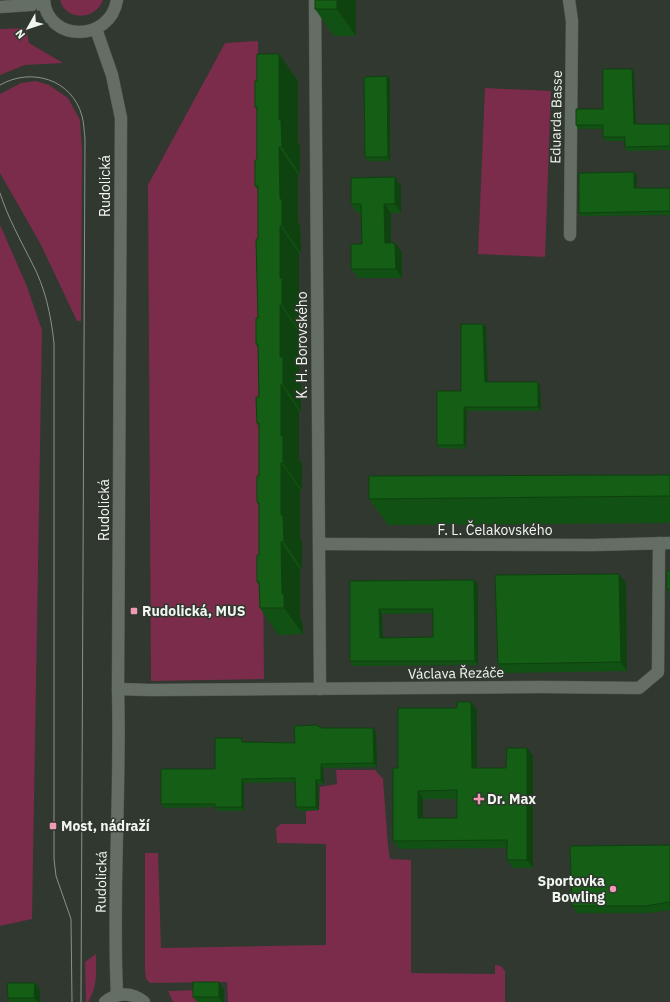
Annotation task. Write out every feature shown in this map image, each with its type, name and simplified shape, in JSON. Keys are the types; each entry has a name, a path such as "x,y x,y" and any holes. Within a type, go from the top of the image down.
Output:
{"street":[{"path":"0,7 44,2 52,18 64,29 74,32 85,32 96,29 105,24 112,16 118,0"},
{"name":"K. H. Borovského","path":"315,0 320,689"},
{"name":"Eduarda Basse","path":"569,0 572,21 570,235"},
{"name":"Rudolická","path":"96,29 112,75 121,118 118,689 120,736 114,944 117,995"},
{"name":"F. L. Čelakovského","path":"319,544 593,545 665,543"},
{"name":"Václava Řezáče","path":"118,689 639,688 658,672 665,543"},
{"path":"105,1002 117,995 135,996 144,1002"}],"shaded area":[{"path":"60,0 103,0 94,12 81,16 68,12 63,7"},
{"path":"26,28 29,43 63,63 25,65 0,75 0,29"},
{"path":"258,41 264,679 151,681 148,185 225,43"},
{"path":"36,81 49,85 68,98 80,120 82,150 81,321 77,321 40,243 0,173 0,94 21,83"},
{"path":"485,88 551,91 545,257 478,254"},
{"path":"0,225 26,284 42,330 32,919 0,926"},
{"path":"336,770 375,770 383,779 390,859 411,860 411,973 495,974 495,965 501,966 505,971 505,1002 228,1002 227,982 150,983 146,979 145,853 158,853 161,948 326,945 326,844 277,843 276,828 281,824 306,824 306,811 319,810 320,787 337,784"},
{"path":"96,954 95,985 88,1002 86,1002 85,962"},
{"path":"198,990 198,1002 173,1002 168,991"}],"building":[{"path":"315,0 337,0 337,9 315,9"},
{"path":"257,54 279,54 279,120 281,120 282,147 279,147 280,199 282,199 282,226 280,226 280,278 282,278 282,305 280,305 280,357 283,357 283,384 281,384 281,436 283,436 283,463 281,463 281,515 283,515 284,542 281,542 282,594 284,594 284,608 260,608 259,582 257,582 257,555 259,555 259,503 257,502 257,476 259,476 259,423 257,423 256,397 259,397 258,344 256,344 256,318 258,318 256,239 258,239 258,186 255,186 255,160 257,160 257,107 255,107 255,81 257,81"},
{"path":"603,69 632,69 634,124 670,124 670,146 625,147 625,137 603,137 603,125 576,125 576,109 603,109"},
{"path":"387,76 388,157 365,157 364,77"},
{"path":"634,172 634,188 670,188 670,211 579,213 579,173"},
{"path":"395,177 395,204 384,204 385,243 395,243 396,269 351,269 351,244 362,244 361,204 351,204 351,178"},
{"path":"461,324 483,324 485,382 538,382 538,407 464,407 464,445 437,445 437,391 461,391"},
{"path":"670,475 670,496 369,499 369,476"},
{"path":"667,571 670,571 670,589 667,589"},
{"path":"619,574 621,662 498,664 495,575"},
{"path":"474,580 475,661 350,661 350,581","holes":["379,609 433,609 433,637 380,638"]},
{"path":"457,702 471,702 472,768 506,768 507,748 527,748 527,860 507,860 507,840 393,841 393,768 398,768 398,708 457,708","holes":["457,790 457,818 418,818 418,791"]},
{"path":"316,725 322,728 373,728 374,763 321,764 321,780 316,780 316,807 296,807 295,778 242,779 242,807 215,807 215,804 161,804 161,769 215,769 215,738 241,738 242,742 295,743 294,726"},
{"path":"670,845 670,905 669,902 645,906 572,906 570,846"},
{"path":"193,982 219,982 219,997 193,997"},
{"path":"7,983 35,983 34,998 8,998"}],"tram line":[{"path":"0,85 24,77 37,77 60,85 77,103 83,119 85,138 81,1002"},
{"path":"0,193 10,220 37,272 44,291 54,343 54,859 56,876 71,919 72,1002"}],"place":[{"name":"Rudolická, MUS","path":"134,611"},
{"name":"Dr. Max","path":"479,799"},
{"name":"Most, nádraží","path":"53,826"},
{"name":"Sportovka Bowling","path":"613,889"}]}
